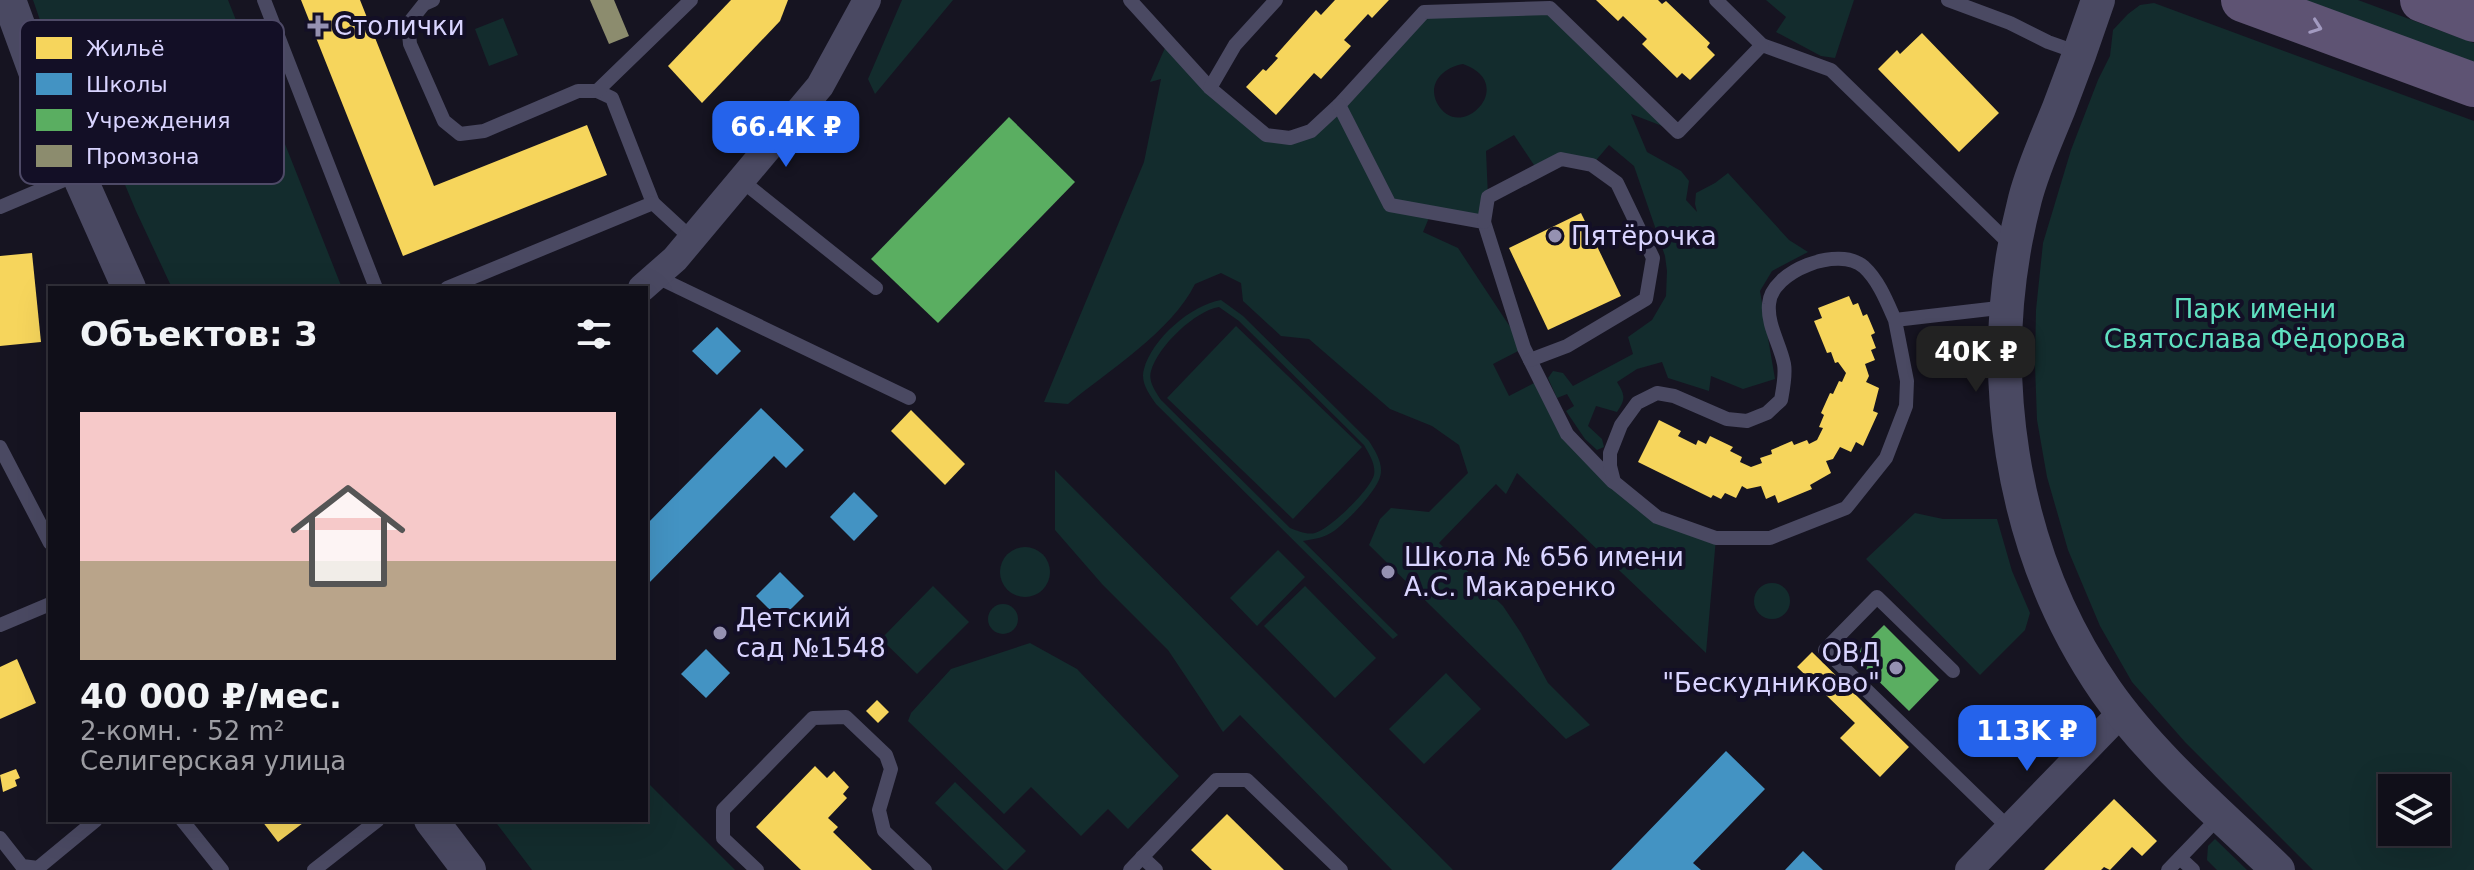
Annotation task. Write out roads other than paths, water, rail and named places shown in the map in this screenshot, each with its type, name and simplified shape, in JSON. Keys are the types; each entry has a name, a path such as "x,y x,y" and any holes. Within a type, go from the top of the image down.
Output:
{"main road":[{"path":"2243,0 2474,85"},
{"path":"2422,0 2474,20"}],"street":[{"path":"9,0 20,30"},
{"path":"650,282 692,239 820,86 867,0"},
{"path":"2098,0 2026,196 2014,248 2007,307 2004,381 2017,474 2038,554 2068,627 2085,658 2141,735 2278,870"},
{"path":"82,184 128,286"},
{"path":"1969,870 2122,712"},
{"path":"433,822 469,870"}],"lane":[{"path":"264,0 272,20"},
{"path":"433,0 424,4 408,24 410,44 444,121 460,134 484,131 578,91 597,91 612,98 653,203 692,239"},
{"path":"597,91 691,0"},
{"path":"1130,0 1210,88 1266,135 1290,138 1311,131 1339,105 1424,12 1550,8 1678,132 1762,45"},
{"path":"1210,88 1235,45 1276,0"},
{"path":"1716,0 1762,45 1831,70 2014,248"},
{"path":"1948,0 2080,53"},
{"path":"284,51 375,286"},
{"path":"1339,105 1390,205 1484,222"},
{"path":"1530,360 1567,346 1646,299 1653,258 1617,183 1592,165 1561,159 1488,197 1484,222 1530,360 1567,434 1614,482 1657,517 1716,538 1770,538 1846,508 1886,458 1906,406 1907,381 1895,320 1881,291 1863,266 1843,259 1819,260 1798,269 1779,284 1768,301 1770,322 1785,366 1781,400 1767,413 1747,421 1727,419 1674,396 1657,393 1637,403 1621,425 1610,453 1614,482"},
{"path":"742,181 876,288"},
{"path":"0,207 54,184"},
{"path":"452,286 653,203"},
{"path":"650,282 909,398"},
{"path":"1895,320 2007,307"},
{"path":"0,447 48,539"},
{"path":"1953,671 1877,597 1825,650 2010,829"},
{"path":"0,625 48,605"},
{"path":"757,870 723,838 723,810 813,718 846,717 886,755 891,769 879,810 884,831 925,870"},
{"path":"1130,870 1216,780 1247,780 1341,870"},
{"path":"2168,870 2221,815"},
{"path":"0,838 22,866 38,868 94,822"},
{"path":"184,822 222,870"},
{"path":"314,870 375,822"},
{"path":"1142,857 1156,870"},
{"path":"2180,858 2193,870"}],"place":[{"name":"Столички","path":"318,26"},
{"name":"Пятёрочка","path":"1555,236"},
{"name":"Школа № 656 имени А.С. Макаренко","path":"1388,572"},
{"name":"Детский сад №1548","path":"720,633"},
{"name":"ОВД \"Бескудниково\"","path":"1896,668"}],"park label":[{"name":"Парк имени Святослава Фёдорова","path":"2255,324"}]}
